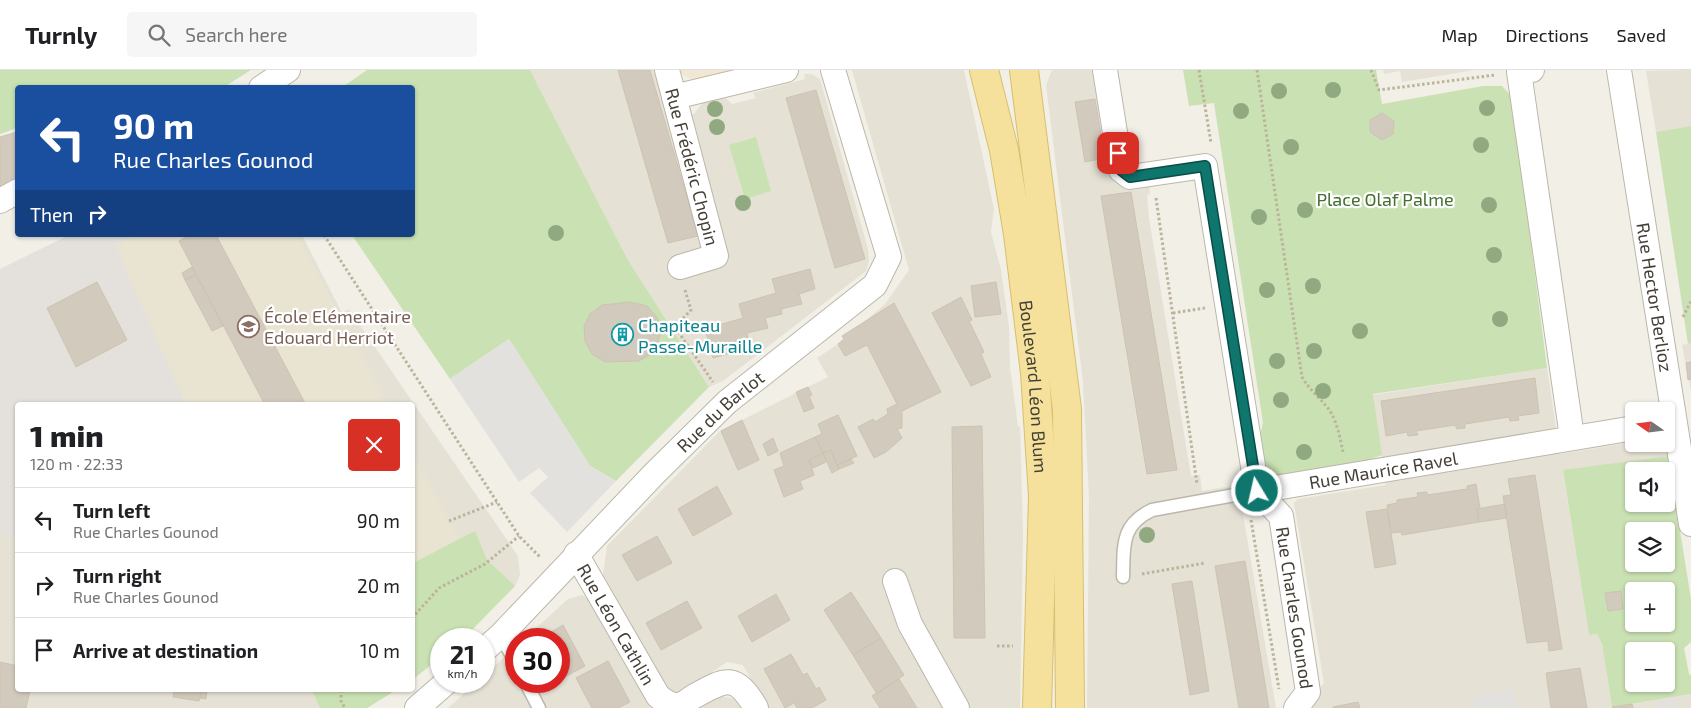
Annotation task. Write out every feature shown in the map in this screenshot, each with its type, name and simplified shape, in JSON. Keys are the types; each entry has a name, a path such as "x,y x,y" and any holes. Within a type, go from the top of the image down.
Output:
{"main road":[{"name":"Boulevard Léon Blum","path":"984,70 1004,150 1012,197 1035,373 1043,496 1037,708"},
{"name":"Boulevard Léon Blum","path":"1024,70 1067,409 1070,708"}],"street":[{"path":"266,85 288,70"},
{"name":"Rue Frédéric Chopin","path":"667,70 716,256 680,267"},
{"path":"674,97 786,70"},
{"name":"Rue du Barlot","path":"495,640 654,474 727,402 875,285 889,257 833,70"},
{"path":"1105,70 1121,170 1130,177 1205,166 1257,491"},
{"name":"Rue Hector Berlioz","path":"1619,70 1667,402"},
{"path":"1525,71 1572,437"},
{"path":"0,201 15,193"},
{"name":"Rue Maurice Ravel","path":"1257,491 1625,429"},
{"name":"Rue Hector Berlioz","path":"1675,446 1691,524"},
{"name":"Rue Charles Gounod","path":"1257,491 1281,516 1308,692 1296,707"},
{"name":"Rue Léon Cathlin","path":"576,554 658,696 669,704 680,705 718,683 732,683 744,688 756,708"},
{"path":"895,582 910,624 957,708"},
{"path":"417,708 434,693"}],"lane":[{"name":"Rue Maurice Ravel","path":"1123,577 1124,541 1132,523 1140,515 1152,510 1257,491"},
{"path":"495,646 505,654"},
{"path":"531,693 539,708"}],"path":[{"path":"1199,70 1213,154 1205,166"},
{"path":"1257,70 1302,377 1309,389 1328,409 1338,432 1347,475"},
{"path":"1371,70 1379,90 1525,71"},
{"path":"1152,173 1200,502"},
{"path":"325,237 519,536 557,575"},
{"path":"680,267 691,310 675,328 727,402"},
{"path":"1682,319 1691,301"},
{"path":"1173,313 1228,304"},
{"path":"1257,491 1249,509 1281,701 1296,707"},
{"path":"449,521 497,502"},
{"path":"415,615 440,588 485,564 519,536"},
{"path":"1123,577 1205,563"},
{"path":"341,692 341,701 345,708"}],"shaded area":[{"path":"530,70 657,70 672,121 694,114 705,100 720,93 732,104 756,98 753,93 805,79 804,74 812,74 820,79 868,249 869,261 866,271 723,381 709,387 628,260"},
{"path":"680,70 737,70 695,80 681,74"},
{"path":"852,70 964,70 994,209 991,232 1001,270 1009,327 1010,368 1018,426 1020,427 1023,534 1020,708 767,708 743,665 727,662 680,694 666,691 603,574 607,546 720,431 828,377 817,358 844,340 842,336 863,323 885,304 909,270"},
{"path":"1052,70 1092,70 1108,172 1134,190 1149,187 1150,194 1147,195 1149,218 1191,476 1200,475 1202,491 1238,485 1276,708 1087,708 1089,496 1083,382 1046,85"},
{"path":"1383,70 1475,70 1402,82 1400,71 1384,74"},
{"path":"1691,70 1691,126 1656,132 1646,71"},
{"path":"65,237 117,237 189,402 15,402 15,540 0,532 0,269"},
{"name":"École Elémentaire Edouard Herriot","path":"117,237 303,237 342,313 349,309 413,402 189,402"},
{"name":"École Elémentaire Edouard Herriot","path":"134,237 298,237 386,402 185,402 116,247"},
{"path":"509,339 590,466 616,481 567,532 530,493 548,477 539,468 519,482 450,379"},
{"path":"1691,343 1691,392 1682,345"},
{"path":"1547,368 1560,454 1625,443 1625,452 1667,452 1668,456 1563,471 1589,635 1597,634 1602,644 1612,707 1691,694 1691,708 1306,708 1324,683 1294,503 1298,499 1386,485 1372,395"},
{"name":"École Elémentaire Edouard Herriot","path":"415,405 518,556 520,575 515,586 474,628 430,628 430,666 415,677"},
{"path":"415,458 459,539 415,562"},
{"path":"0,532 15,540 15,692 393,692 367,708 0,708"},
{"path":"582,595 590,599 651,708 448,708 465,693 495,693 495,666 505,656 505,693 570,693 570,628 536,628 568,599"},
{"path":"1513,690 1516,708 1475,708 1473,696"},
{"path":"721,696 739,700 744,708 699,708"},
{"path":"1674,697 1676,708 1658,708 1656,700"}],"green space":[{"path":"0,70 251,70 227,85 15,85 15,129 0,134"},
{"path":"367,70 530,70 628,260 709,387 616,481 590,466 509,339 450,379 353,237 415,237 415,85 345,85"},
{"name":"Place Olaf Palme","path":"1183,70 1376,70 1382,104 1483,86 1502,86 1512,97 1547,368 1373,394 1382,455 1354,465 1275,479 1265,466 1260,453 1263,423 1214,103 1189,106"},
{"path":"1691,126 1691,343 1688,344 1656,132"},
{"path":"756,137 771,191 745,199 729,145"},
{"path":"1668,456 1669,462 1625,462 1625,512 1675,512 1675,500 1691,599 1691,642 1684,648 1689,674 1691,675 1691,694 1612,707 1602,644 1597,634 1589,635 1563,470"},
{"path":"475,531 487,560 515,586 474,628 430,628 430,666 415,677 415,562"},
{"path":"313,692 393,692 367,708 320,708"}],"building":[{"path":"618,70 650,70 698,236 668,243"},
{"path":"816,90 865,259 835,268 786,98"},
{"path":"1095,99 1105,158 1085,162 1075,102"},
{"path":"1382,113 1394,121 1393,134 1382,140 1370,132 1370,120"},
{"path":"15,133 15,182 0,187 0,137"},
{"path":"1131,192 1177,470 1147,474 1101,196"},
{"path":"186,237 217,237 304,402 263,402 179,241"},
{"path":"192,267 196,275 185,280 182,273"},
{"path":"810,269 815,289 799,294 802,304 781,309 782,314 765,318 768,328 747,333 748,338 732,343 735,352 713,358 705,329 743,318 739,304 776,293 772,279"},
{"path":"196,275 223,326 212,331 185,280"},
{"path":"97,282 127,340 76,367 47,308"},
{"path":"996,282 1001,314 975,317 971,286"},
{"path":"961,297 972,320 969,321 984,352 981,354 991,377 971,386 932,313"},
{"name":"Chapiteau Passe-Muraille","path":"630,302 647,306 657,317 661,330 657,346 651,354 639,361 605,362 592,354 585,341 584,326 590,314 602,305"},
{"path":"894,303 941,392 902,411 902,428 897,429 902,438 886,452 874,458 858,427 873,419 875,422 888,414 887,409 897,404 867,345 845,356 838,344 844,339 842,336"},
{"path":"1691,362 1691,379 1688,380 1686,363"},
{"path":"1535,378 1539,413 1518,416 1519,420 1510,421 1509,417 1465,424 1465,428 1457,429 1455,425 1416,431 1418,435 1408,436 1407,432 1386,436 1381,401"},
{"path":"808,387 812,395 809,396 814,408 804,412 796,392"},
{"path":"838,415 857,456 837,465 831,450 823,453 815,437 822,434 818,424"},
{"path":"742,420 759,460 738,470 721,431"},
{"path":"982,426 985,638 954,638 952,427"},
{"path":"815,437 823,453 809,460 814,475 800,481 803,489 784,497 774,470 784,466 780,453"},
{"path":"773,438 778,451 768,456 763,444"},
{"path":"831,450 839,469 832,473 823,453"},
{"path":"823,453 826,462 813,468 809,460"},
{"path":"851,459 854,463 839,469 837,465"},
{"path":"1535,475 1562,649 1549,651 1548,641 1527,643 1503,496 1511,495 1508,479"},
{"path":"1476,484 1480,508 1477,509 1479,522 1402,535 1401,532 1391,533 1387,505 1397,503 1397,500 1418,497 1417,493 1427,492 1427,495 1467,489 1467,486"},
{"path":"717,486 732,514 693,536 678,509"},
{"path":"1505,504 1507,518 1479,522 1477,509"},
{"path":"1387,509 1396,564 1375,568 1366,512"},
{"path":"657,536 672,563 637,581 622,555"},
{"path":"1245,561 1269,708 1239,708 1215,566"},
{"path":"1192,581 1209,691 1190,695 1172,584"},
{"path":"1621,591 1623,609 1608,611 1605,593"},
{"path":"851,592 881,638 853,655 824,610"},
{"path":"776,594 790,620 752,642 738,616"},
{"path":"687,601 702,628 661,650 646,623"},
{"path":"570,638 585,666 570,674"},
{"path":"881,638 904,675 877,694 853,655"},
{"path":"791,654 803,675 807,673 816,689 819,687 826,700 812,708 797,708 794,703 785,708 764,669"},
{"path":"608,661 630,702 618,708 592,708 576,678"},
{"path":"0,662 15,665 15,692 30,692 26,708 0,708"},
{"path":"1580,668 1587,708 1551,708 1546,673"},
{"path":"899,679 917,708 880,708 872,696"},
{"path":"174,692 201,692 199,701 173,697"},
{"path":"202,692 207,692 206,699 200,698"},
{"path":"1358,702 1360,708 1333,708 1333,707"},
{"path":"1632,704 1633,708 1612,707"}],"place":[{"name":"École Elémentaire Edouard Herriot","path":"248,326"},
{"name":"Chapiteau Passe-Muraille","path":"622,335"}],"route":[{"path":"1118,153 1121,170 1130,177 1205,166 1257,491"}]}
